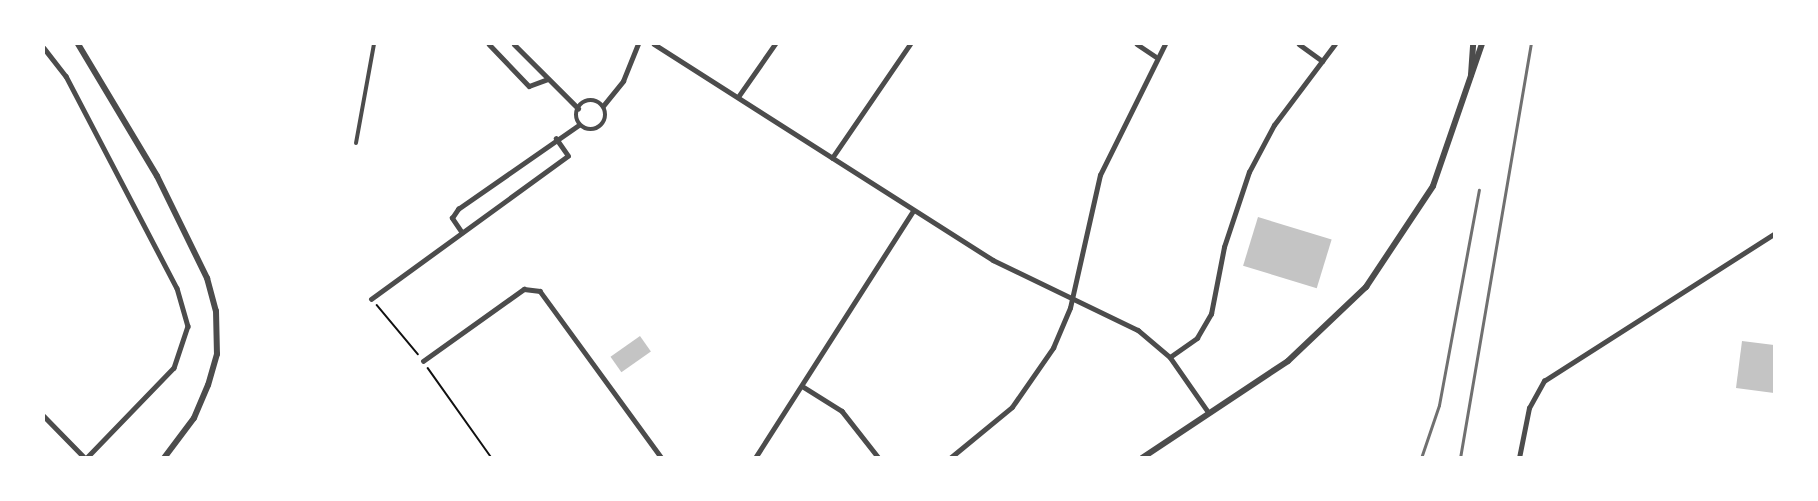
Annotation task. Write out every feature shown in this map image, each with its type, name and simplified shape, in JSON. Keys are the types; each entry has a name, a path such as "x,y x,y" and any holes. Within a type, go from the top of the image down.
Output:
{"street":[{"path":"78,44 122,109 161,183 207,278 216,310 217,354 208,386 194,418 164,458"},
{"path":"356,143 374,44"},
{"path":"489,44 529,86 548,79"},
{"path":"514,44 578,108 579,124"},
{"path":"579,124 593,130 602,126 603,106 623,81 638,44"},
{"path":"654,44 993,260 1073,296 1138,330 1170,357 1209,413"},
{"path":"738,97 775,44"},
{"path":"832,158 910,44"},
{"path":"1137,44 1155,56"},
{"path":"950,458 994,424 1033,381 1073,296 1100,174 1155,56 1165,44"},
{"path":"1299,44 1322,61"},
{"path":"1170,357 1205,327 1249,172 1274,125 1335,44"},
{"path":"1471,75 1473,44"},
{"path":"1142,458 1315,339 1382,266 1433,186 1482,44"},
{"path":"44,48 66,76 182,299 186,339 166,376 86,458 44,416"},
{"path":"578,108 590,100 603,106"},
{"path":"462,233 452,218 458,208 579,124"},
{"path":"371,299 568,156 556,139"},
{"path":"755,458 913,210"},
{"path":"1519,458 1529,408 1544,381 1774,234"},
{"path":"423,361 524,289 540,291 662,458"},
{"path":"802,386 842,411 879,458"}],"path":[{"path":"371,299 423,361 492,458"}],"building":[{"path":"1258,217 1332,240 1317,288 1243,266"},
{"path":"640,336 651,352 621,372 611,357"},
{"path":"1742,341 1774,345 1774,393 1736,388"}],"railway":[{"path":"1460,458 1531,44"},
{"path":"1421,458 1439,405 1479,190"}]}
